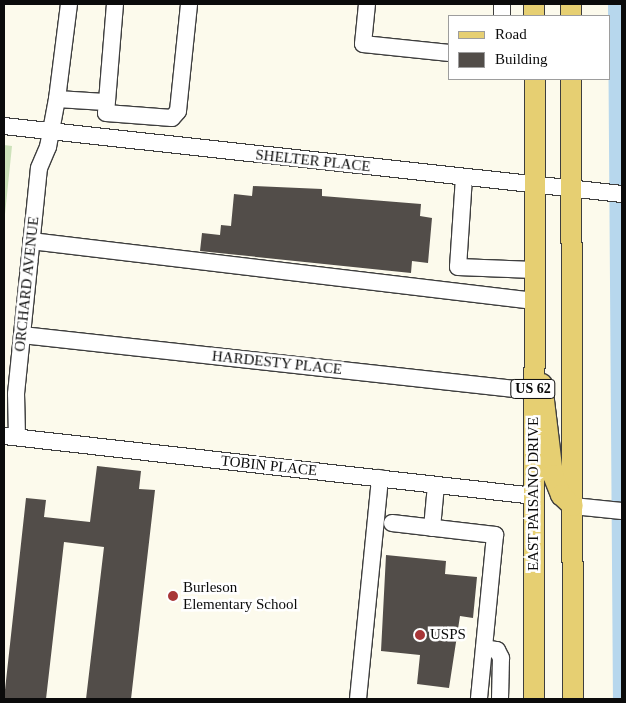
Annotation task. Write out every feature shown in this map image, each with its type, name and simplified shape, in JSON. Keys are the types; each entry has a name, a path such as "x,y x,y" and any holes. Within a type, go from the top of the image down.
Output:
{"main road":[{"name":"EAST PAISANO DRIVE","path":"534,80 534,699"},
{"name":"US 62","path":"571,80 573,699"},
{"path":"534,362 549,417 556,486 573,506"}],"street":[{"name":"ORCHARD AVENUE","path":"10,437 39,168 52,132 69,4"},
{"path":"115,4 105,102 106,113 172,118 178,111 189,4"},
{"path":"367,4 364,44 448,53"},
{"path":"57,99 105,102"},
{"name":"SHELTER PLACE","path":"4,126 622,194"},
{"path":"464,177 458,267 534,270"},
{"path":"31,241 534,301"},
{"name":"HARDESTY PLACE","path":"22,335 533,391"},
{"name":"TOBIN PLACE","path":"10,437 535,496"},
{"path":"358,699 380,478"},
{"path":"432,528 436,485"},
{"path":"573,506 614,510"},
{"path":"392,523 495,535 479,699"},
{"path":"484,648 497,650 502,658 500,699"}],"green space":[{"path":"4,145 12,146 4,224"}],"building":[{"path":"253,186 322,189 322,196 421,204 420,216 432,218 428,263 412,261 411,273 200,251 202,233 220,235 221,225 231,226 234,194 252,196"},
{"path":"97,466 141,471 139,489 155,490 131,699 86,699 104,547 64,542 46,699 4,699 26,498 46,500 44,517 90,522"},
{"name":"USPS","path":"386,555 446,561 445,574 477,577 473,618 460,616 449,688 417,684 420,655 381,651"}],"waterway":[{"path":"615,4 620,699"}],"place":[{"name":"Burleson Elementary School","path":"173,596"},
{"name":"USPS","path":"420,635"}]}
